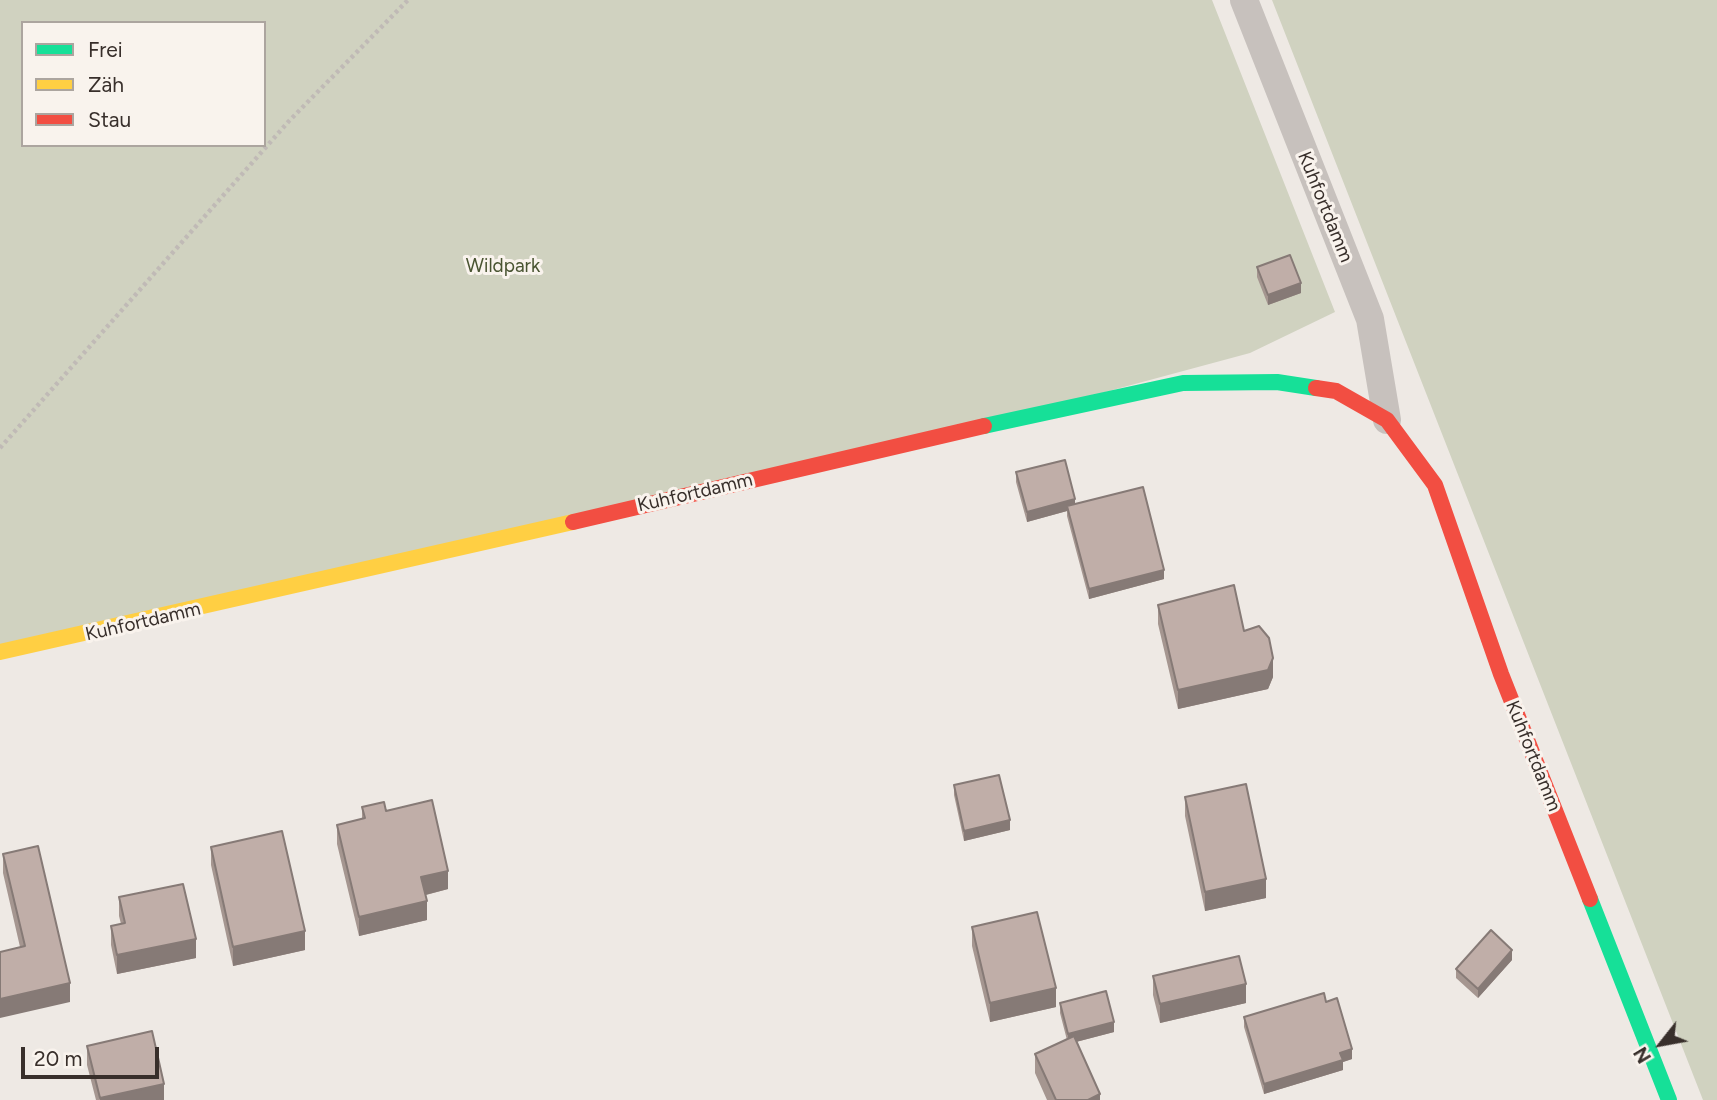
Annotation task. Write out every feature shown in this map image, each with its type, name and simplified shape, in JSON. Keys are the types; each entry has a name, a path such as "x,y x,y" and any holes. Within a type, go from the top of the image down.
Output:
{"street":[{"name":"Kuhfortdamm","path":"0,652 968,429 1183,383 1277,382 1336,391 1387,420 1435,485 1501,674 1669,1100"}],"lane":[{"name":"Kuhfortdamm","path":"1244,0 1370,319 1387,420"}],"path":[{"path":"0,448 289,121 408,0"}],"green space":[{"name":"Wildpark","path":"0,0 1212,0 1335,312 1250,353 968,429 0,652"},
{"path":"1272,0 1717,0 1717,1100 1703,1100"}],"building":[{"path":"1290,255 1301,283 1268,295 1257,267"},
{"path":"1065,460 1075,499 1027,512 1016,472"},
{"path":"1143,487 1164,570 1089,589 1067,506"},
{"path":"1234,585 1244,631 1259,626 1269,638 1273,658 1268,670 1178,690 1158,605"},
{"path":"999,775 1010,820 964,831 954,785"},
{"path":"1246,784 1266,879 1205,892 1185,797"},
{"path":"432,800 448,871 421,877 427,901 359,917 337,825 365,818 362,807 384,802 386,811"},
{"path":"282,831 305,931 233,947 211,847"},
{"path":"38,846 70,983 0,999 0,952 25,946 3,854"},
{"path":"183,884 196,939 117,955 111,926 125,923 119,897"},
{"path":"1037,912 1056,988 990,1003 972,927"},
{"path":"1491,930 1512,950 1478,989 1456,969"},
{"path":"1239,956 1246,984 1160,1004 1153,976"},
{"path":"1106,991 1114,1022 1068,1034 1060,1003"},
{"path":"1324,993 1326,1002 1337,998 1352,1049 1340,1053 1343,1060 1264,1084 1244,1017"},
{"path":"152,1031 164,1084 100,1098 87,1046"},
{"path":"1074,1036 1100,1094 1088,1100 1056,1100 1035,1054"}],"traffic: fast":[{"path":"984,426 1183,383 1277,382 1316,388"},
{"path":"1590,899 1669,1100"}],"traffic: slow":[{"path":"0,652 573,522"}],"traffic: jam":[{"path":"1316,388 1336,391 1387,420 1435,485 1501,674 1590,899"},
{"path":"573,522 984,426"}]}
